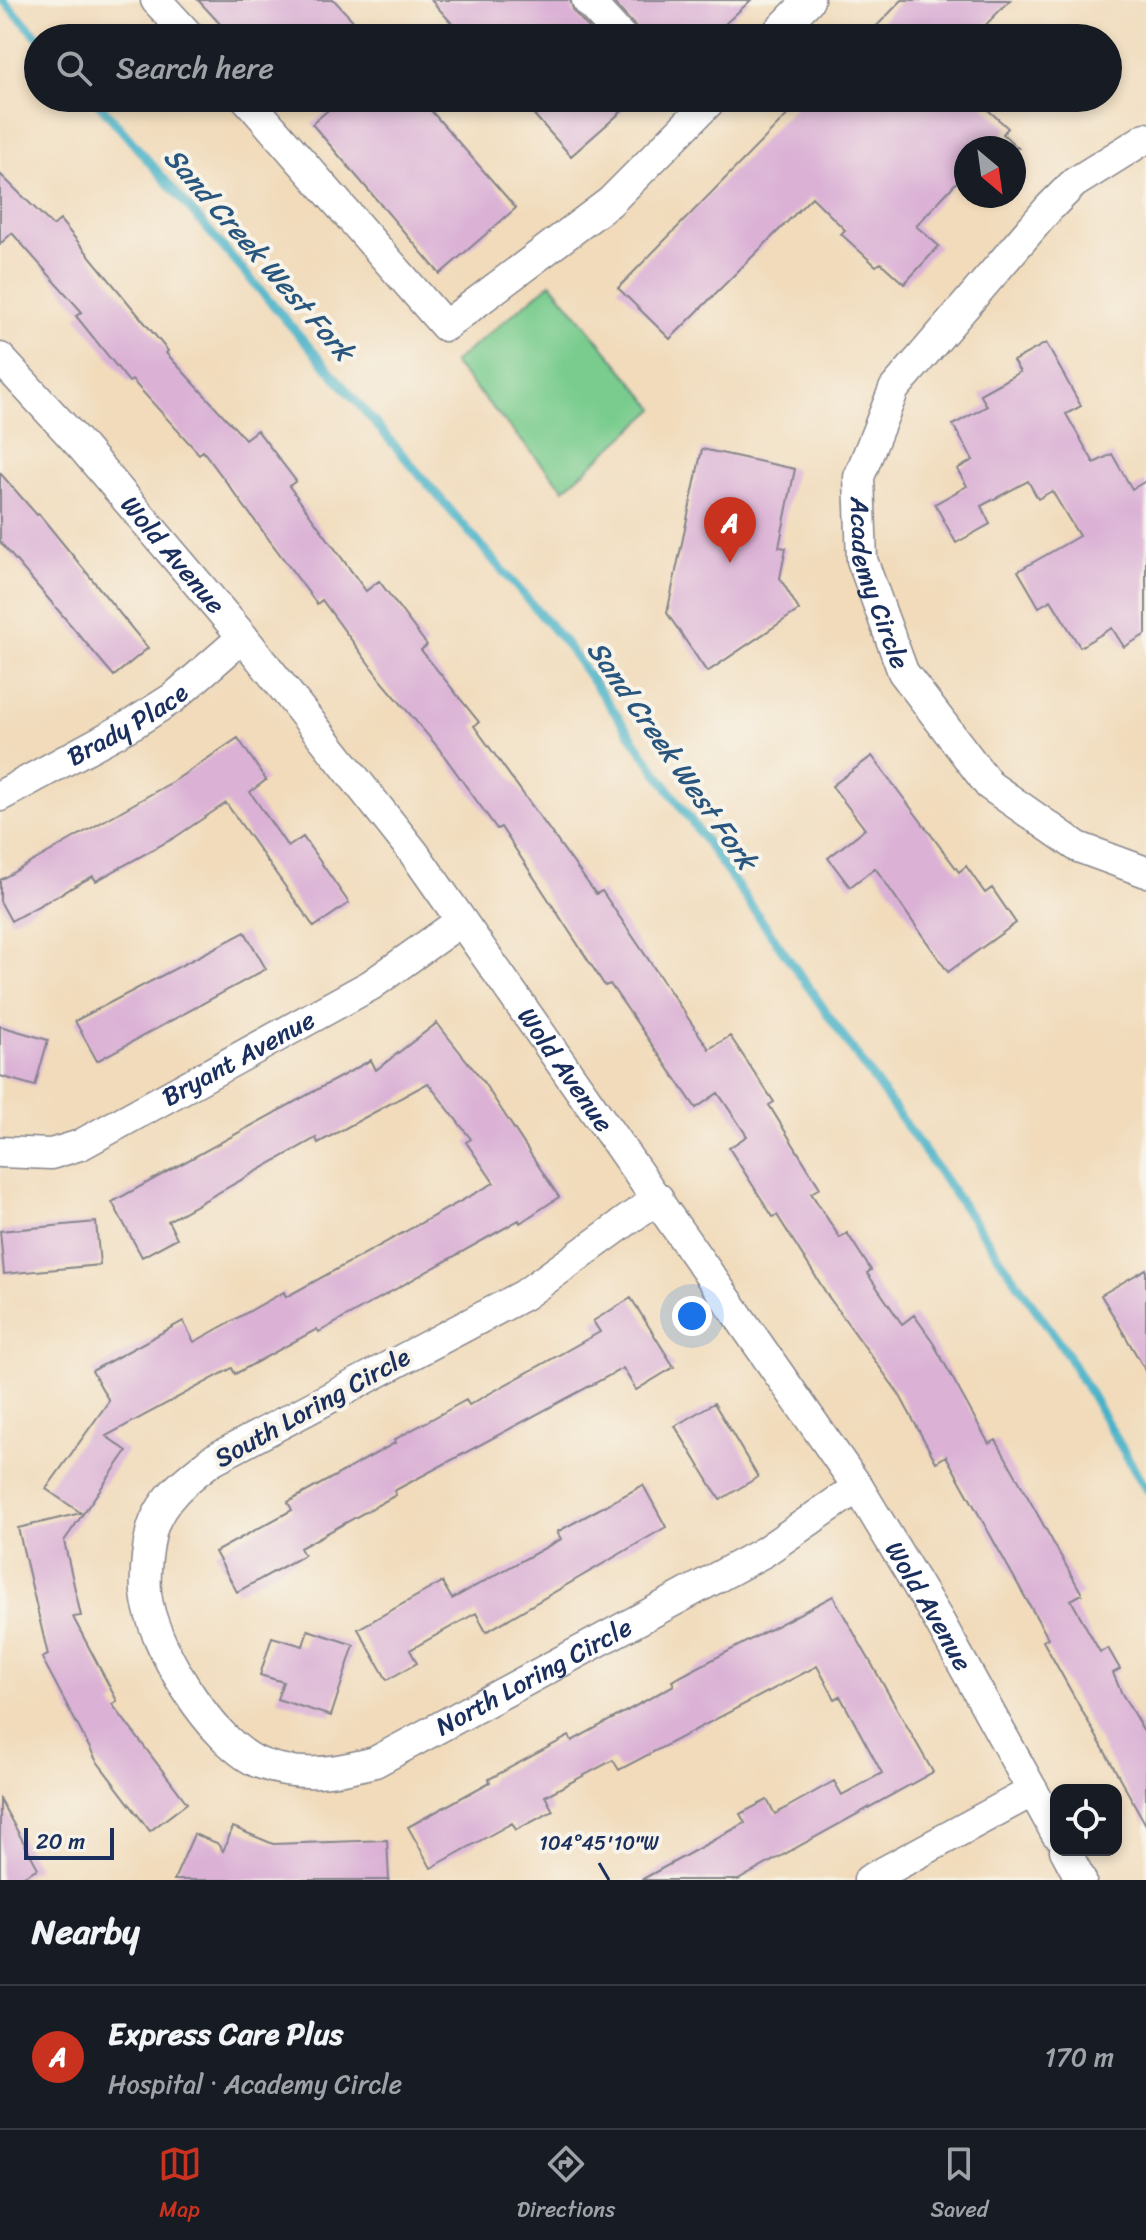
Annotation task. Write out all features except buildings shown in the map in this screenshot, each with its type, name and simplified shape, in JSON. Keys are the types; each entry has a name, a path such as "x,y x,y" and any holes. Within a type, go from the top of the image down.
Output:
{"street":[{"path":"156,0 178,24"},
{"path":"587,0 609,24"},
{"path":"786,24 809,0"},
{"path":"258,112 445,326 610,202 688,112"},
{"name":"Academy Circle","path":"1146,138 1074,183 894,389 859,477 862,560 903,672 989,785 1078,847 1146,872"},
{"name":"Wold Avenue","path":"0,358 83,448 243,637 414,853 858,1487 939,1621 1050,1822"},
{"name":"Brady Place","path":"0,796 173,698 243,637"},
{"name":"Bryant Avenue","path":"0,1152 51,1154 80,1145 371,985 461,921"},
{"name":"South Loring Circle","path":"201,1715 153,1624 146,1594 152,1531 164,1504 182,1483 212,1460 524,1295 571,1265 658,1198"},
{"name":"North Loring Circle","path":"201,1715 229,1745 259,1763 293,1773 334,1772 375,1762 764,1552 858,1487"},
{"path":"869,1880 1033,1791"},
{"path":"1068,1856 1081,1880"}],"green space":[{"path":"551,283 655,409 564,489 453,363"}],"waterway":[{"name":"Sand Creek West Fork","path":"3,0 26,24"},
{"name":"Sand Creek West Fork","path":"106,112 567,645 1064,1349 1146,1489"}],"place":[{"name":"Express Care Plus","path":"730,563"}]}
